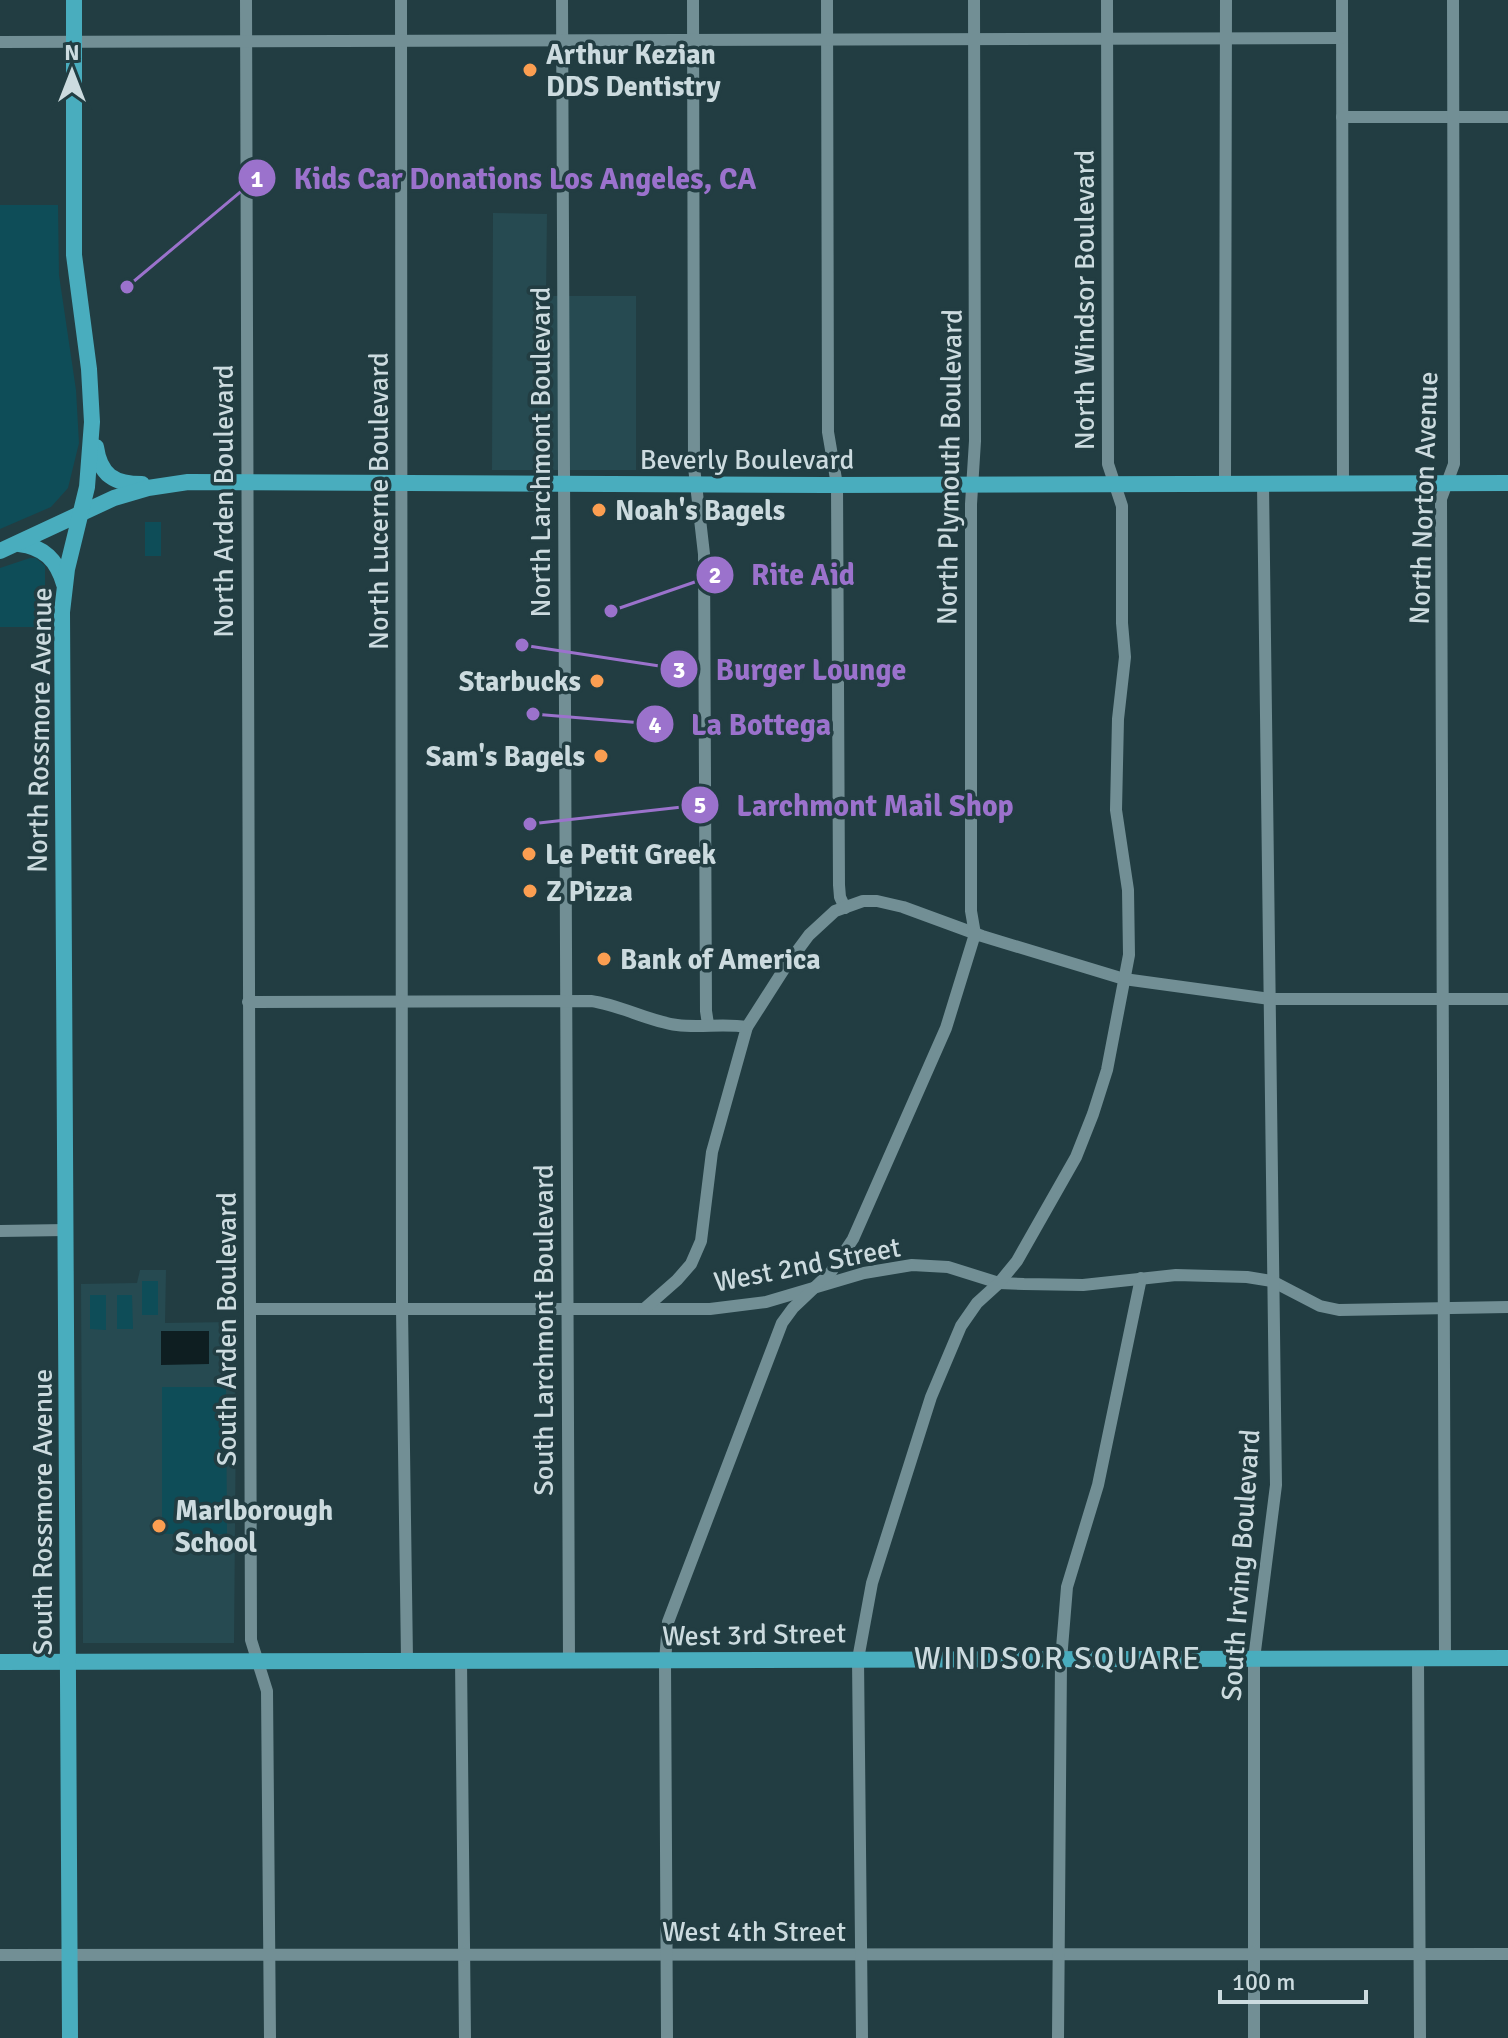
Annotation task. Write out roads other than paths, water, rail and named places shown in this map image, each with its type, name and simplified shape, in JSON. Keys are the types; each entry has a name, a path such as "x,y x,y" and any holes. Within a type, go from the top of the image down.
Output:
{"main road":[{"name":"North Rossmore Avenue","path":"63,985 64,584 89,470 92,422 89,369 74,255 74,0"},
{"path":"92,422 100,464 112,479 130,484 188,482"},
{"name":"Beverly Boulevard","path":"0,551 130,493 188,482 696,485 1508,483"},
{"path":"19,544 40,549 49,555 56,563 64,584"},
{"name":"South Rossmore Avenue","path":"63,985 70,2038"},
{"name":"West 3rd Street","path":"0,1662 1508,1658"}],"street":[{"name":"North Arden Boulevard","path":"246,0 248,1002"},
{"name":"North Lucerne Boulevard","path":"401,0 402,1309 407,1659"},
{"name":"North Larchmont Boulevard","path":"562,0 565,1000"},
{"path":"693,0 696,485 704,554 708,1024"},
{"path":"827,0 828,432 837,485 839,885 845,908"},
{"name":"North Plymouth Boulevard","path":"974,0 975,441 972,485 971,911 975,934"},
{"name":"North Windsor Boulevard","path":"862,2038 858,1659 872,1583 931,1397 961,1326 977,1303 1017,1261 1076,1157 1107,1070 1129,955 1130,923 1116,810 1118,719 1125,657 1122,506 1108,464 1107,0"},
{"path":"1225,484 1226,0"},
{"path":"1342,0 1343,483"},
{"name":"North Norton Avenue","path":"1445,1659 1441,499 1454,464 1453,0"},
{"path":"0,42 1342,38"},
{"path":"1342,117 1508,117"},
{"name":"South Irving Boulevard","path":"1254,2038 1254,1659 1276,1485 1263,484"},
{"path":"644,1309 691,1264 701,1241 712,1152 747,1027 809,935 835,911 863,901 877,901 1124,979 1270,999 1508,999"},
{"path":"667,2038 665,1662 668,1622 782,1323 831,1272 853,1239 946,1028 975,934"},
{"path":"248,1002 565,1000 603,1003 676,1025 747,1027"},
{"name":"South Larchmont Boulevard","path":"565,1000 569,1660"},
{"name":"South Arden Boulevard","path":"248,1002 251,1640 267,1691 270,2038"},
{"path":"0,1231 66,1230"},
{"name":"West 2nd Street","path":"250,1309 710,1309 766,1302 864,1273 912,1265 948,1267 999,1283 1083,1285 1141,1278 1211,1275 1272,1281 1320,1306 1339,1310 1508,1307"},
{"path":"1058,2038 1061,1660 1067,1587 1098,1485 1141,1278"},
{"path":"1418,1659 1420,2038"},
{"path":"461,1660 465,2038"},
{"name":"West 4th Street","path":"0,1955 1508,1954"}],"place":[{"name":"Arthur Kezian DDS Dentistry","path":"530,70"},
{"name":"Kids Car Donations Los Angeles, CA","path":"127,287"},
{"name":"Noah's Bagels","path":"599,510"},
{"name":"Rite Aid","path":"611,611"},
{"name":"Burger Lounge","path":"522,645"},
{"name":"Starbucks","path":"597,681"},
{"name":"La Bottega","path":"533,714"},
{"name":"Sam's Bagels","path":"601,756"},
{"name":"Larchmont Mail Shop","path":"530,824"},
{"name":"Le Petit Greek","path":"529,854"},
{"name":"Z Pizza","path":"530,891"},
{"name":"Bank of America","path":"604,959"},
{"name":"Marlborough School","path":"159,1526"}],"district":[{"name":"WINDSOR SQUARE","path":"1058,1658"}]}
